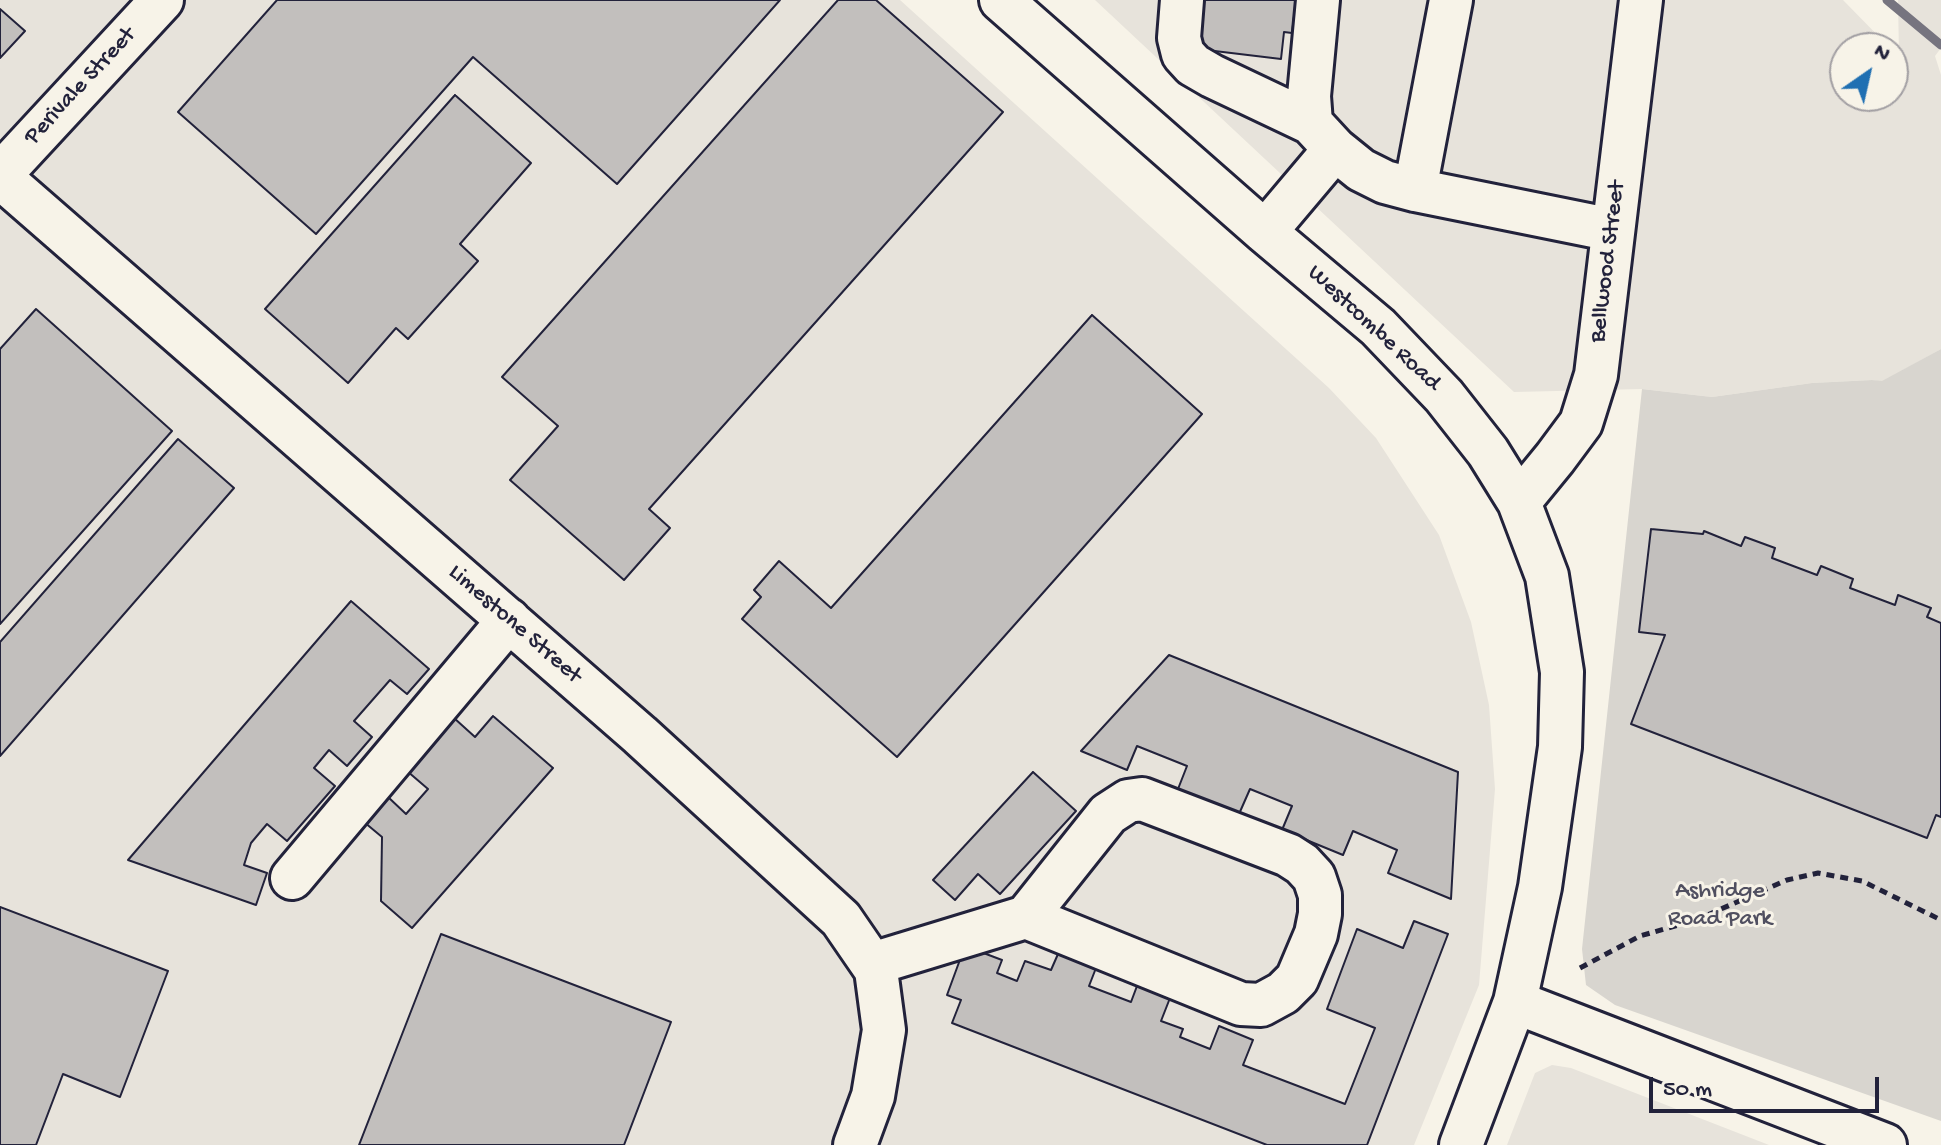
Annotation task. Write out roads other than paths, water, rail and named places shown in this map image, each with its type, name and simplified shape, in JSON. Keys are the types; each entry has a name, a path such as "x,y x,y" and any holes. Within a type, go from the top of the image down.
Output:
{"street":[{"name":"Perivale Street","path":"0,176 162,0"},
{"name":"Westcombe Road","path":"1001,0 1378,327 1444,396 1488,452 1519,502 1547,576 1562,672 1558,763 1540,887 1515,1002 1461,1145"},
{"path":"1182,0 1179,38 1183,54 1193,65 1323,136 1361,170 1385,182 1415,190 1613,230"},
{"path":"1318,0 1309,96 1323,136"},
{"path":"1415,190 1451,0"},
{"name":"Bellwood Street","path":"1519,502 1581,423 1596,375 1641,0"},
{"path":"1265,232 1323,136"},
{"name":"Limestone Street","path":"0,176 640,735 841,919 876,970 884,1030 873,1096 855,1145"},
{"path":"292,878 509,620"},
{"path":"872,964 1026,917 1108,814 1128,801 1142,799 1288,855 1314,877 1320,895 1316,934 1297,979 1283,993 1261,1005 1241,1004 1026,917"},
{"path":"1515,1002 1885,1145"}],"waterway":[{"path":"1887,0 1941,45"}],"park label":[{"name":"Ashridge Road Park","path":"1720,906"}]}
